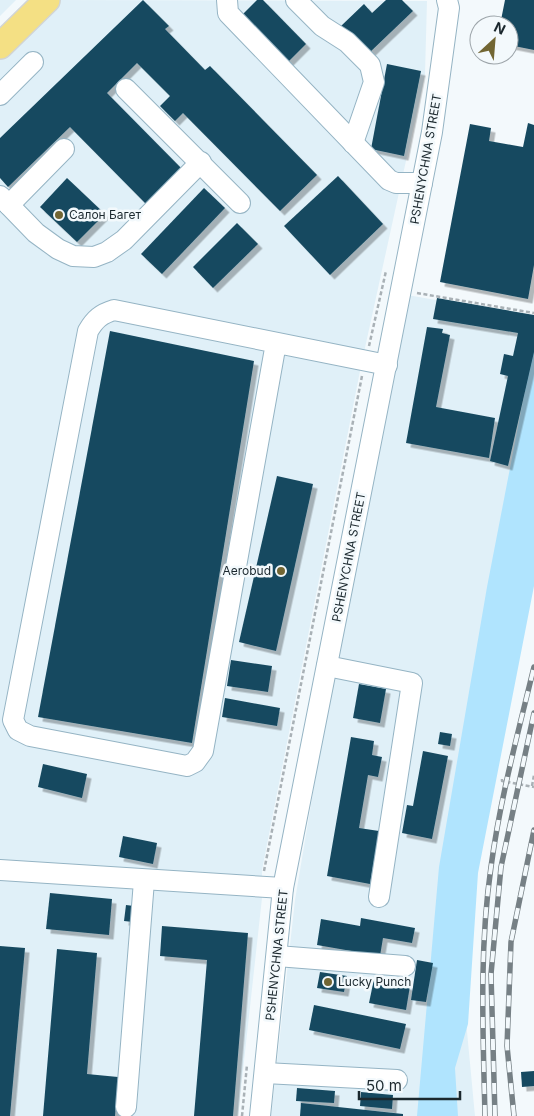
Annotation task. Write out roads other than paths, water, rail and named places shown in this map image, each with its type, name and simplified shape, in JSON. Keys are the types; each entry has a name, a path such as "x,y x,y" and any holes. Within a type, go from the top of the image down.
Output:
{"main road":[{"path":"0,46 47,0"}],"street":[{"path":"227,0 228,13 389,180 396,183 422,183"},
{"path":"296,0 322,26 347,42 370,65 374,82 353,143"},
{"name":"PSHENYCHNA STREET","path":"260,1116 284,888 432,132 449,8 447,0"},
{"path":"0,95 33,62"},
{"path":"126,89 240,203"},
{"path":"64,149 4,200 36,233 58,249 73,256 94,257 106,252 124,240 201,162"},
{"path":"276,343 203,751 195,762 187,766 30,736 18,730 13,720 88,331 94,320 114,310 386,364"},
{"path":"327,666 412,683 379,897"},
{"path":"0,870 284,888"},
{"path":"126,1107 144,880"},
{"path":"277,956 405,966"},
{"path":"265,1073 397,1080"}],"railway":[{"path":"485,1116 483,960 487,898 504,791 534,667"},
{"path":"495,1116 491,974 501,867 534,713"},
{"path":"514,1116 507,1046 511,942 534,830"}],"place":[{"name":"Салон Багет","path":"59,215"},
{"name":"Aerobud","path":"281,571"},
{"name":"Lucky Punch","path":"328,982"}]}
